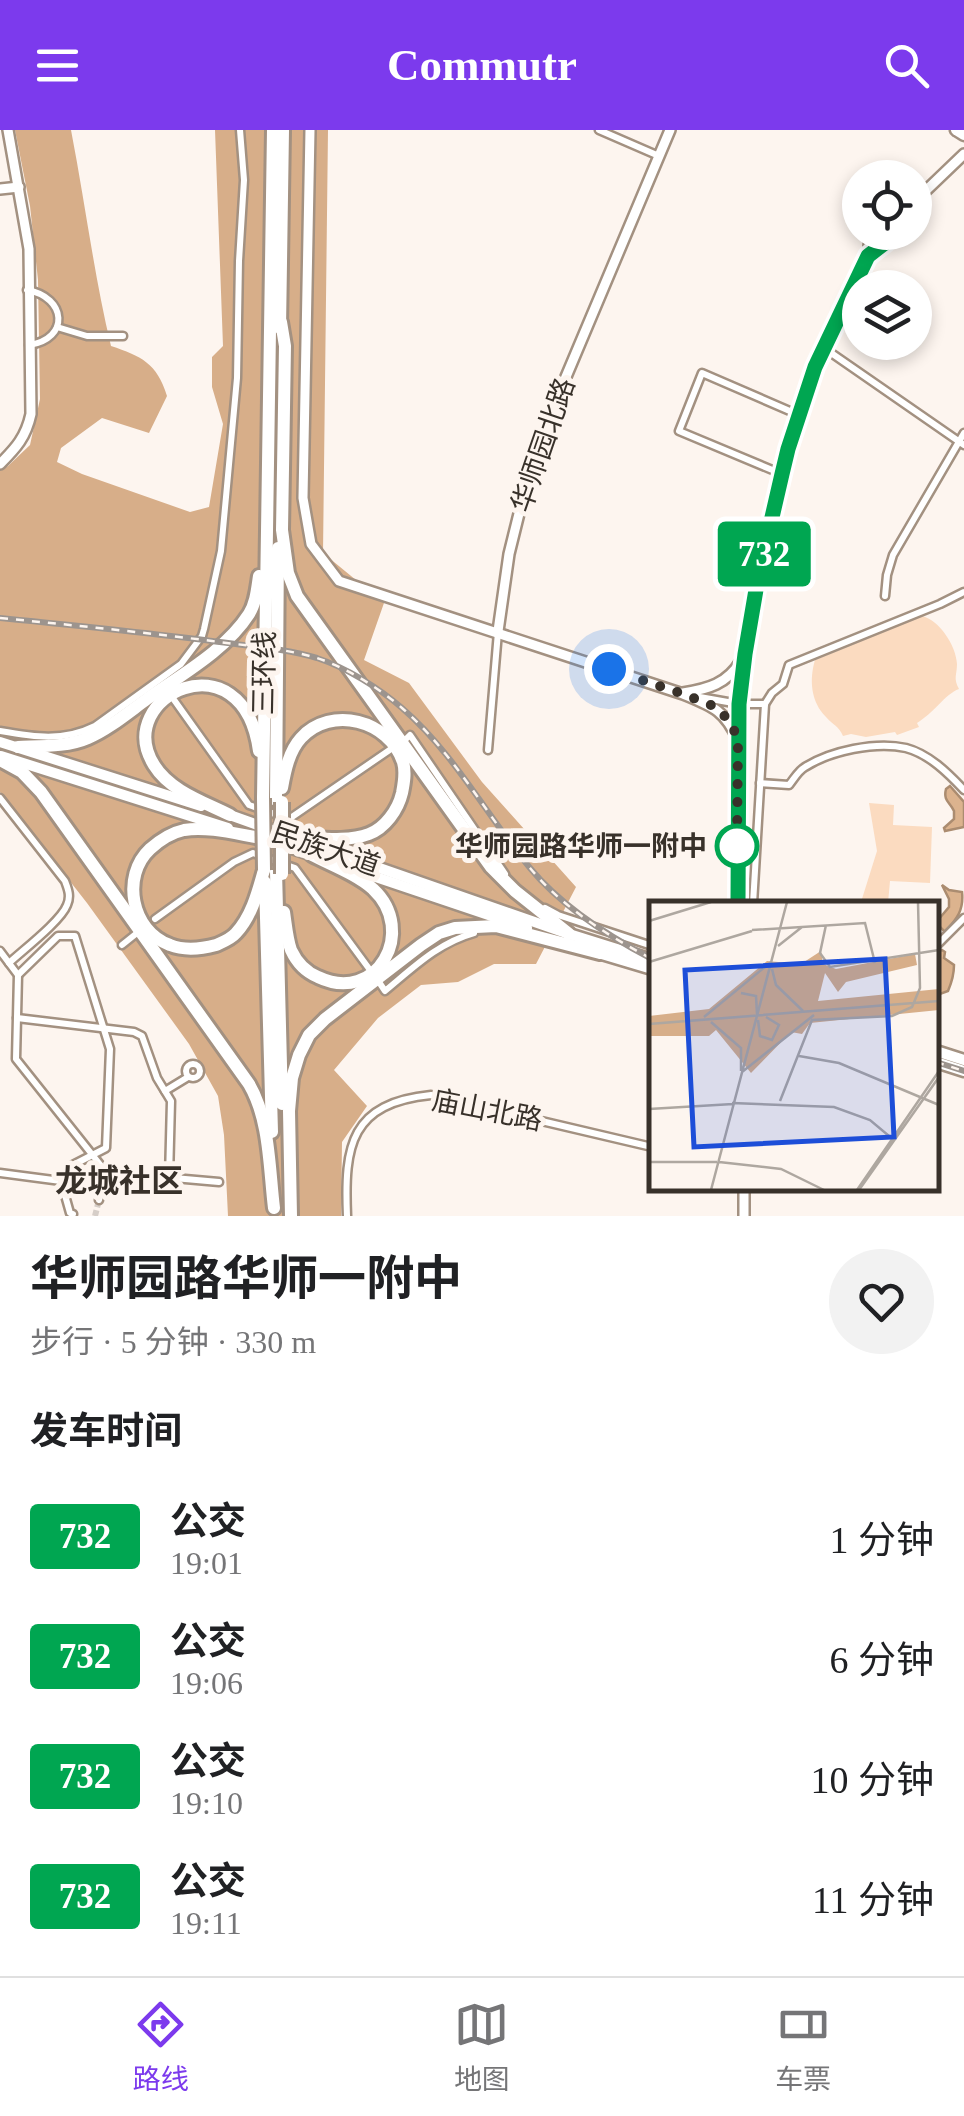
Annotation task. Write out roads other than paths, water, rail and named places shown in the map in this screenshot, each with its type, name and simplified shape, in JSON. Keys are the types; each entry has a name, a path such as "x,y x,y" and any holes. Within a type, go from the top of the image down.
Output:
{"highway":[{"name":"三环线","path":"273,130 267,439 276,798"},
{"name":"三环线","path":"281,1214 274,871 283,130"},
{"path":"276,798 285,346 280,322"},
{"path":"18,747 88,738 190,668 238,627 250,612 259,579 267,439"},
{"path":"282,530 288,573 322,632 492,867 568,934"},
{"path":"230,816 179,789 153,764 146,743 148,722 156,707 189,685 210,686 228,693 240,705 249,717 276,798"},
{"path":"276,798 299,740 328,721 362,722 382,733 403,763 400,801 379,828 348,838 291,837"},
{"path":"0,758 42,792 249,1084 264,1124 281,1214"},
{"path":"261,838 205,829 163,837 143,856 134,876 133,897 138,915 158,939 170,946 206,948 236,934 274,871"},
{"path":"274,871 283,898 291,949 301,966 330,982 346,985 360,981 385,960 393,922 372,888 312,855"},
{"path":"283,898 289,1112"},
{"path":"281,1214 292,1078 299,1054 325,1019 421,945 455,928 496,926 600,953"}],"main road":[{"path":"0,462 18,442 24,428 29,345 26,249 6,130"},
{"path":"310,130 304,498 311,544 340,581 716,707 731,723 738,740"},
{"name":"华师园北路","path":"498,631 509,554 532,462 670,130"},
{"path":"932,185 964,154"},
{"path":"0,186 17,185"},
{"path":"738,901 739,704 758,578 782,474 815,367 869,250"},
{"path":"868,256 876,250"},
{"path":"683,694 711,689 733,674 745,654"},
{"name":"民族大道","path":"0,742 649,959"},
{"name":"民族大道","path":"0,758 261,838 649,969"},
{"path":"939,1052 964,1060"},
{"path":"939,1063 964,1071"}],"street":[{"path":"0,732 48,738 83,732 160,682 181,664 202,636 221,551 237,378 244,180 240,130"},
{"path":"599,130 660,156"},
{"path":"29,290 46,296 58,316 57,327 49,338 29,345"},
{"path":"57,327 88,336 123,336"},
{"path":"824,348 961,443"},
{"path":"782,474 678,431 702,373 799,415"},
{"path":"885,596 893,555 964,432"},
{"path":"752,901 766,704 784,684 789,665 964,592"},
{"name":"华师园北路","path":"488,750 498,631"},
{"path":"683,694 739,704 766,704"},
{"path":"172,698 249,805 289,820 391,748"},
{"path":"405,740 410,736 505,875 535,903 558,915 649,945"},
{"path":"760,783 789,785 802,768 848,748 906,748 934,762 964,790"},
{"path":"0,798 65,880 69,895 60,916 9,962"},
{"path":"155,919 234,862 253,853 294,868 370,970"},
{"path":"939,943 964,918"},
{"path":"379,982 386,990 436,950 472,932 526,940 532,935"},
{"path":"122,945 137,933"},
{"path":"18,975 58,936 74,936 110,1050 106,1148 69,1167 61,1181 72,1214"},
{"path":"0,951 18,975 16,1059 106,1172 219,1182"},
{"path":"17,1018 142,1036 157,1078 171,1100 168,1178"},
{"path":"165,1091 188,1077"},
{"name":"庙山北路","path":"347,1216 349,1152 362,1124 379,1108 409,1097 432,1095 649,1145"},
{"path":"98,1200 106,1172"},
{"path":"0,1173 61,1181"}],"tunnel":[{"path":"95,1216 99,1200"}],"railway":[{"path":"0,618 278,650 317,658 351,673 393,701 421,726 514,848 556,895 602,930 649,957"},
{"path":"939,1063 964,1071"}],"place":[{"name":"华师园路华师一附中","path":"737,846"}],"district":[{"name":"龙城社区","path":"119,1181"}]}
